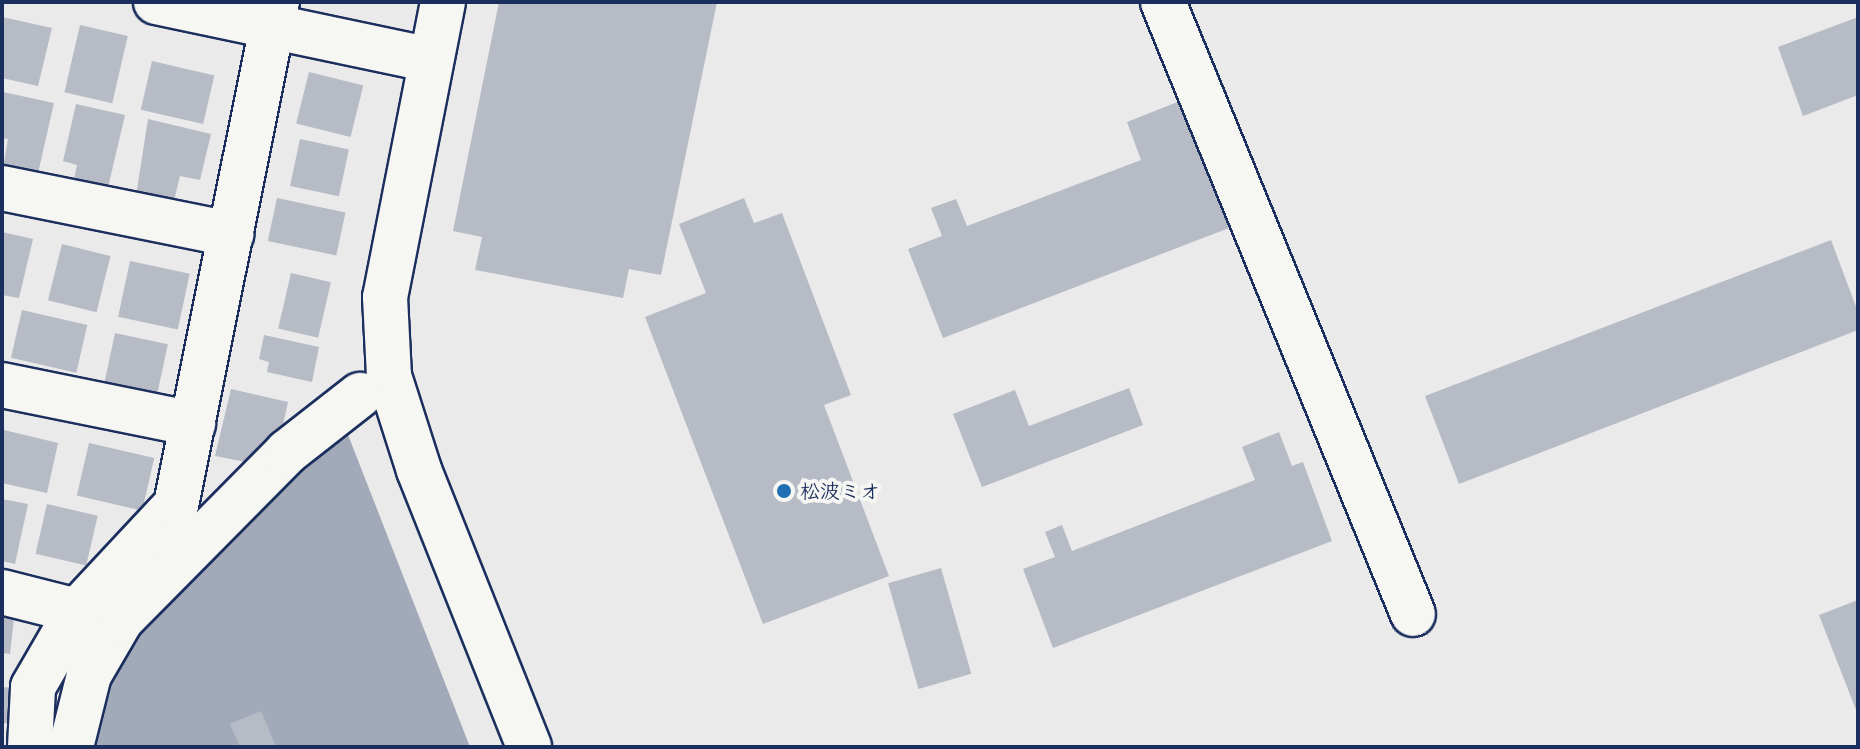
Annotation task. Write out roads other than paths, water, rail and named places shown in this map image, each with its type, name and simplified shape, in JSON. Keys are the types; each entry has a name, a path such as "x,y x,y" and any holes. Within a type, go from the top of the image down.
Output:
{"street":[{"path":"156,2 275,14 431,60"},
{"path":"443,2 385,297 389,376 419,470 529,747"},
{"path":"1163,2 1413,614"},
{"path":"30,747 33,687 77,611 176,505 275,14"},
{"path":"2,188 231,234"},
{"path":"2,385 193,424"},
{"path":"71,747 89,675 121,620 287,452 360,395"},
{"path":"2,592 77,611"}],"water":[{"path":"343,422 470,747 81,747 126,635"}],"place":[{"name":"松波ミオ","path":"784,491"}]}
